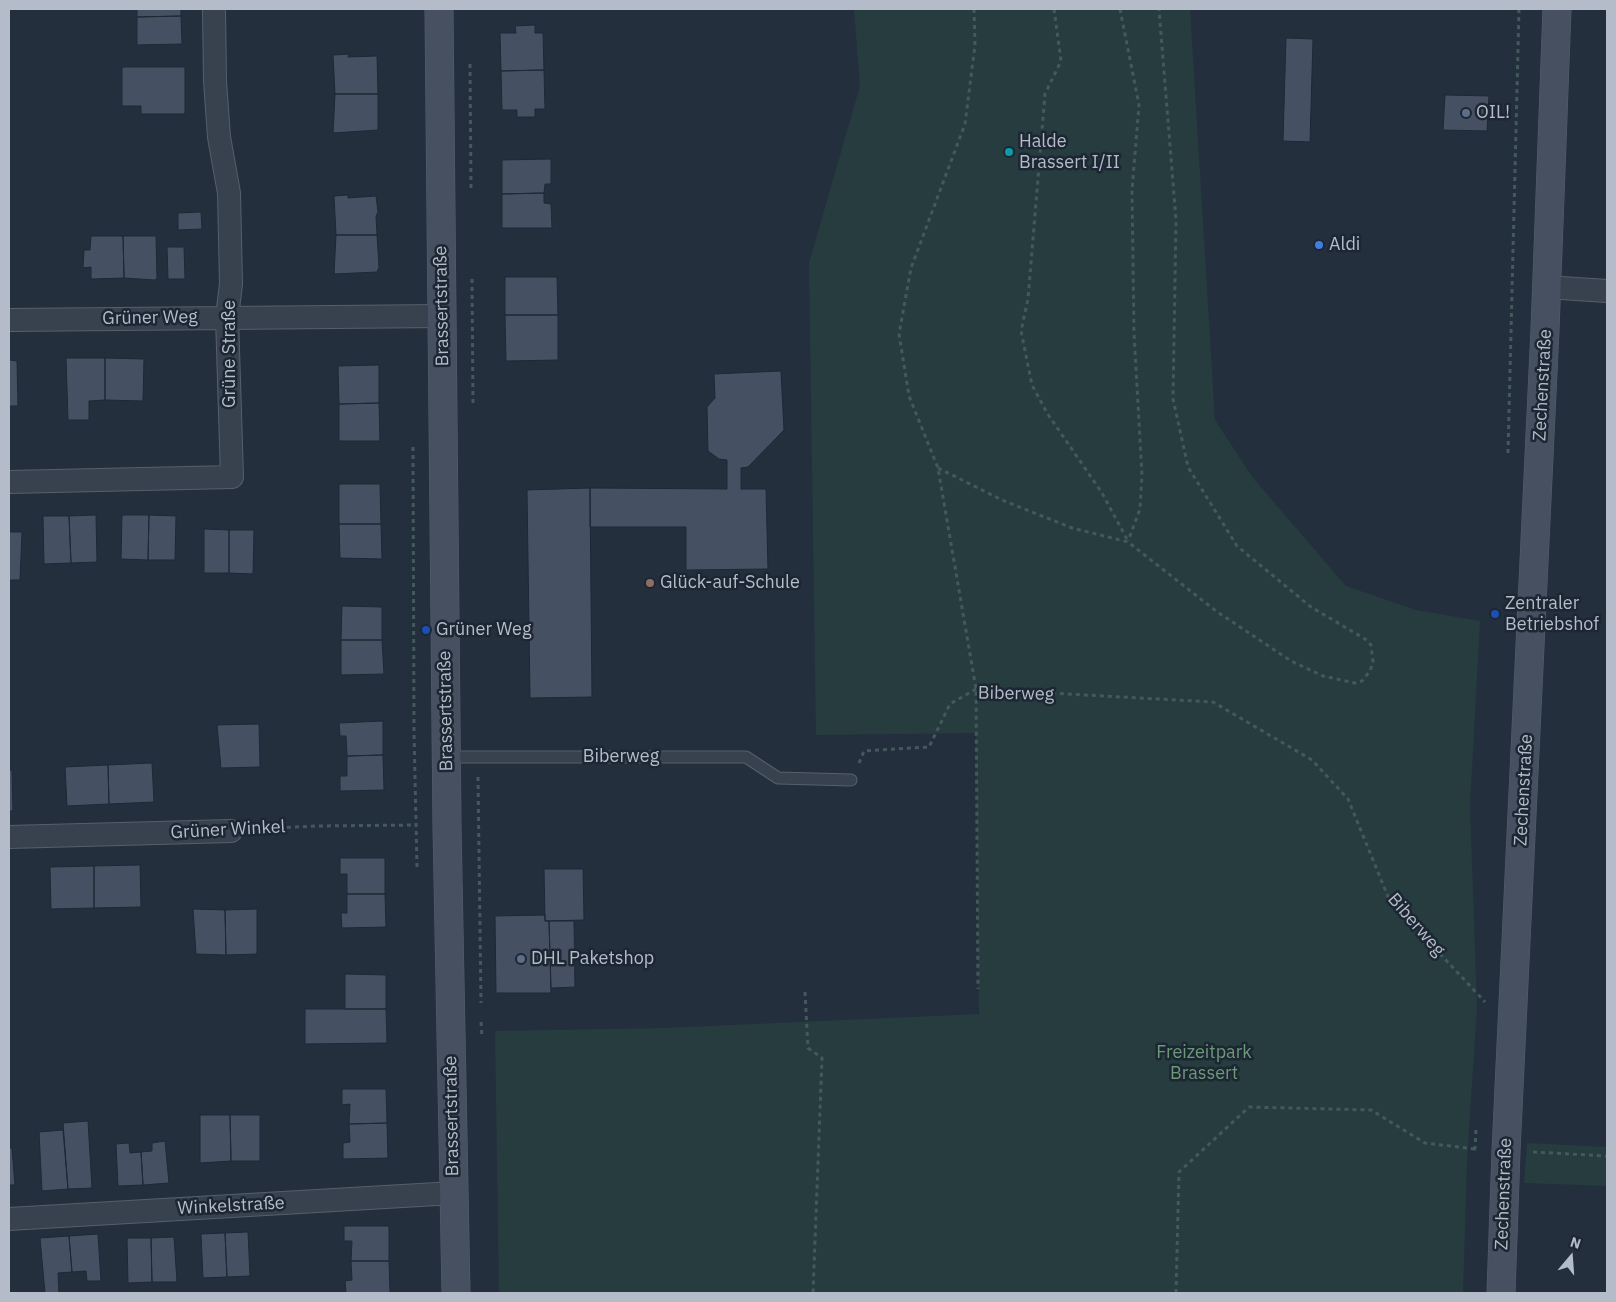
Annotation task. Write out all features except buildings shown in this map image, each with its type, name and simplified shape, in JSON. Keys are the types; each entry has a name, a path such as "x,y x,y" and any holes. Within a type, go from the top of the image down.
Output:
{"main road":[{"name":"Brassertstraße","path":"440,9 446,757 456,1293"},
{"name":"Zechenstraße","path":"1501,1293 1557,9"}],"street":[{"name":"Grüne Straße","path":"9,482 232,477 227,317 231,284 230,193 219,137 215,81 214,9"},
{"path":"1546,287 1607,292"},
{"name":"Grüner Weg","path":"9,320 442,316"},
{"name":"Grüner Winkel","path":"9,837 231,831"},
{"name":"Winkelstraße","path":"9,1219 454,1193"}],"lane":[{"name":"Biberweg","path":"446,757 746,757 778,778 851,780"}],"path":[{"path":"974,9 975,45 965,124 911,268 899,334 909,396 938,468 976,690 978,988"},
{"path":"1054,9 1061,62 1045,94 1028,299 1021,331 1032,385 1047,413 1102,493 1128,542 1216,611 1291,661 1323,676 1356,684 1362,681 1370,671 1373,662 1371,645 1365,639 1311,607 1237,546 1188,467 1173,399 1176,220 1160,9"},
{"path":"1120,9 1139,105 1132,190 1134,333 1142,476 1140,509 1128,542"},
{"path":"938,468 1002,500 1072,528 1128,542"},
{"path":"412,551 414,732"},
{"name":"Biberweg","path":"851,780 864,751 929,747 950,704 976,690 1212,702 1312,760 1348,799 1389,900 1486,1003"},
{"name":"Grüner Winkel","path":"231,831 316,826 447,826"},
{"path":"805,992 808,1048 822,1058 813,1293"},
{"path":"1176,1293 1179,1172 1249,1107 1371,1110 1425,1143 1475,1149"},
{"path":"1506,1151 1607,1156"}],"green space":[{"name":"Freizeitpark Brassert","path":"854,9 1190,9 1215,420 1253,478 1346,586 1416,610 1480,621 1470,806 1477,1007 1467,1161 1463,1293 499,1293 495,1031 664,1028 979,1014 976,733 816,735 809,263 860,86"},
{"path":"1527,1143 1607,1147 1607,1186 1524,1183"}],"place":[{"name":"OIL!","path":"1466,113"},
{"name":"Halde Brassert I/II","path":"1009,152"},
{"name":"Aldi","path":"1319,245"},
{"name":"Glück-auf-Schule","path":"650,583"},
{"name":"Zentraler Betriebshof","path":"1495,614"},
{"name":"Grüner Weg","path":"426,630"},
{"name":"DHL Paketshop","path":"521,959"}]}
